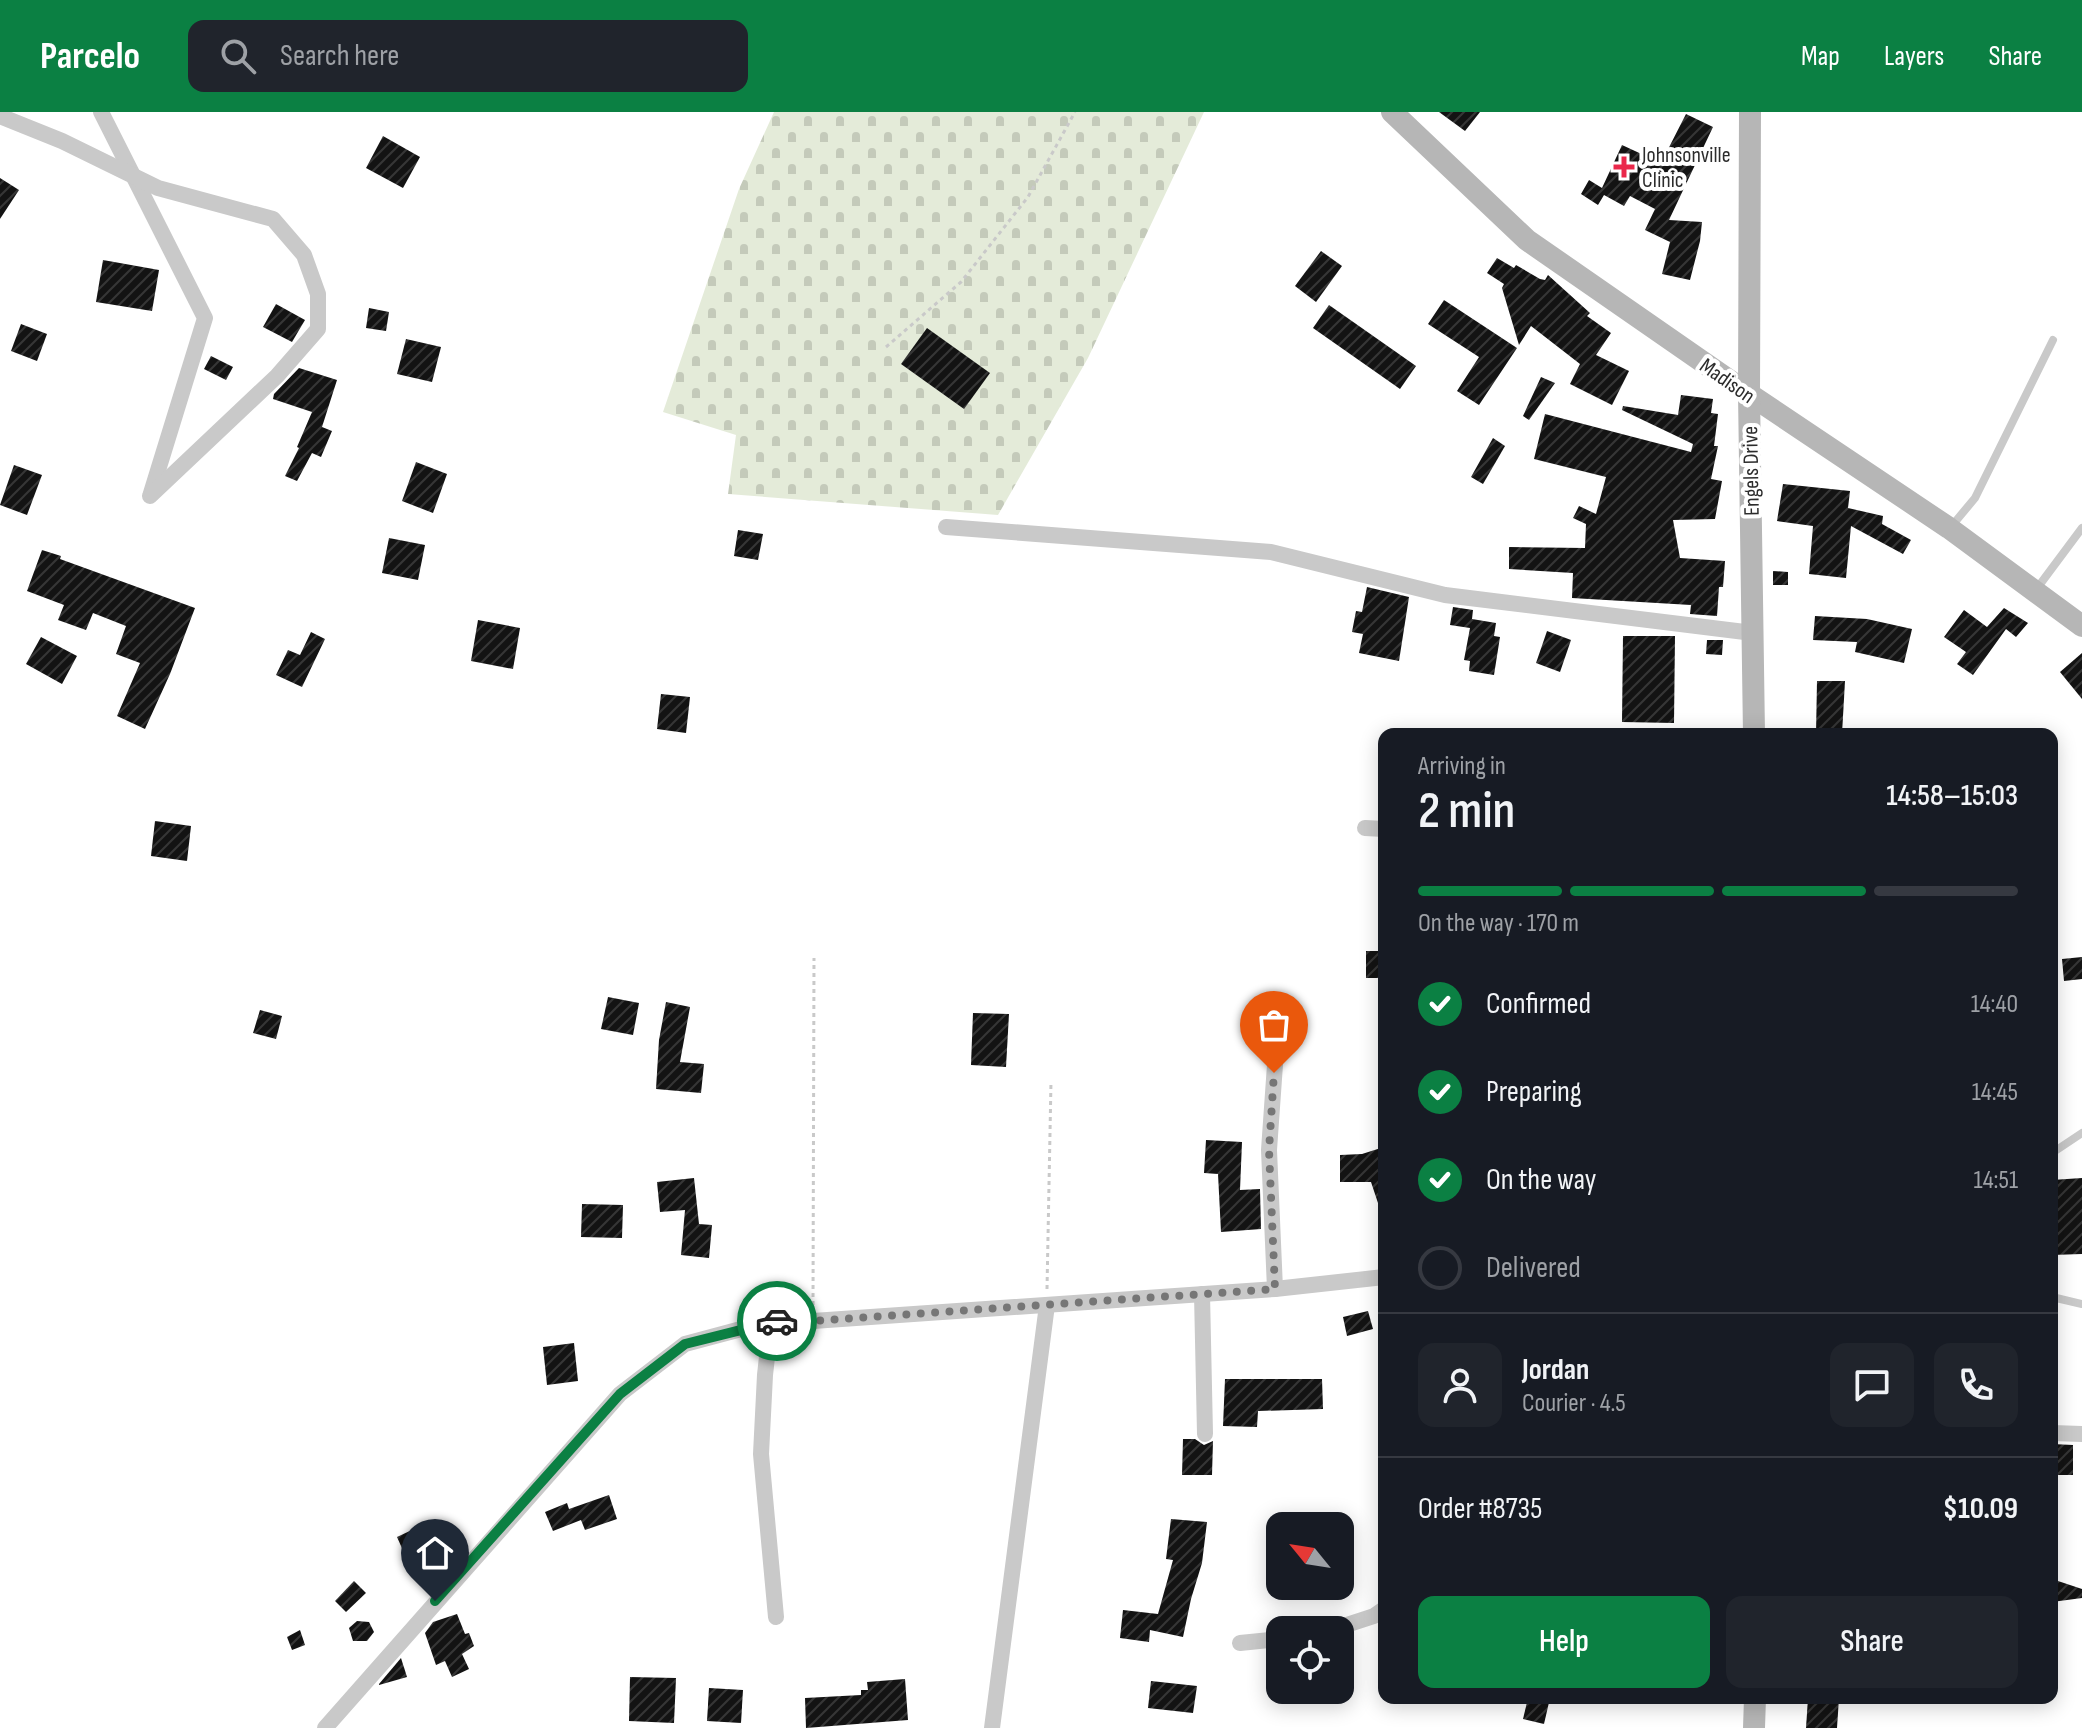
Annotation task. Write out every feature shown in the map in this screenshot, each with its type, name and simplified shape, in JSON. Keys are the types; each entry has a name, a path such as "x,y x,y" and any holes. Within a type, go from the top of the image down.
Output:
{"street":[{"path":"0,116 62,141 134,177 158,188 273,219 304,255 318,294 318,329 277,376 150,496 205,318 134,177 101,112"},
{"name":"Madison","path":"1392,112 1527,240 1949,528 2082,626"},
{"name":"Engels Drive","path":"1750,112 1749,394 1754,728"},
{"path":"946,527 1271,552 1445,595 1753,633"},
{"path":"1365,828 1378,829"},
{"path":"1275,1289 1269,1150 1278,1022"},
{"path":"325,1728 620,1394 685,1344 771,1321 813,1321 1275,1289 1378,1278"},
{"path":"1202,1294 1205,1434"},
{"path":"992,1728 1047,1305"},
{"path":"771,1321 761,1454 776,1617"},
{"path":"2058,1433 2082,1434"},
{"path":"1354,1623 1378,1613"},
{"path":"1240,1643 1266,1640"},
{"path":"1754,1728 1755,1704"}],"lane":[{"path":"1949,528 1975,498 2053,340"},
{"path":"2035,591 2082,528"},
{"path":"2058,1149 2082,1133"},
{"path":"2058,1298 2082,1304"}],"path":[{"path":"886,347 961,282 1028,197 1075,112"},
{"path":"813,1321 814,958"},
{"path":"1047,1305 1051,1081"}],"green space":[{"path":"774,112 1204,112 1088,358 998,515 728,494 736,435 663,412 739,189"}],"building":[{"path":"1439,112 1480,112 1465,131"},
{"path":"1686,114 1713,127 1669,220 1702,222 1690,280 1662,274 1670,242 1645,230 1655,209 1630,196 1624,206 1604,195 1598,205 1581,194 1589,180 1602,188 1622,145 1661,163"},
{"path":"383,136 420,157 403,188 366,168"},
{"path":"0,178 19,190 0,219"},
{"path":"1321,251 1342,266 1316,302 1295,286"},
{"path":"1497,258 1540,279 1545,280 1548,275 1590,313 1587,316 1611,333 1596,355 1629,371 1612,405 1570,384 1580,364 1531,326 1519,345 1502,288 1504,284 1487,273"},
{"path":"103,260 159,270 152,311 96,302"},
{"path":"1444,300 1517,348 1479,405 1457,391 1479,357 1428,324"},
{"path":"276,304 305,320 292,342 263,327"},
{"path":"1329,305 1416,366 1400,389 1313,328"},
{"path":"369,308 389,312 386,331 366,328"},
{"path":"21,324 47,334 37,361 11,351"},
{"path":"927,328 990,373 964,409 901,364"},
{"path":"406,339 441,347 432,382 397,374"},
{"path":"211,356 233,367 226,380 204,369"},
{"path":"299,368 337,380 322,427 332,431 321,457 312,453 297,481 285,476 312,412 273,399 274,394"},
{"path":"1541,377 1555,383 1529,420 1523,416"},
{"path":"1681,395 1713,399 1711,413 1718,414 1714,446 1718,446 1711,479 1722,481 1715,519 1673,520 1680,558 1725,561 1717,616 1690,614 1691,605 1572,598 1573,573 1509,569 1509,547 1585,548 1586,524 1573,518 1579,506 1596,514 1606,477 1534,459 1545,414 1691,452 1693,444 1622,410 1623,406 1678,415"},
{"path":"1493,438 1505,446 1483,484 1471,477"},
{"path":"416,462 447,474 433,513 402,501"},
{"path":"14,465 42,475 27,515 0,505"},
{"path":"1783,484 1850,491 1848,508 1883,516 1882,524 1911,540 1903,554 1851,526 1846,578 1809,574 1813,526 1777,521"},
{"path":"738,530 763,534 758,560 734,556"},
{"path":"389,538 425,545 418,580 382,573"},
{"path":"42,550 195,608 145,729 117,716 140,663 116,654 126,626 93,613 86,630 58,620 64,605 27,591"},
{"path":"1773,571 1788,572 1788,585 1773,585"},
{"path":"1367,587 1409,597 1399,661 1359,653 1363,634 1352,632 1356,611 1362,612"},
{"path":"1453,607 1473,610 1472,619 1496,623 1494,636 1500,637 1494,675 1469,671 1470,661 1464,660 1470,628 1450,625"},
{"path":"2004,608 2028,623 2016,637 2006,629 1973,675 1957,664 1966,652 1944,637 1964,610 1987,627"},
{"path":"1815,616 1867,619 1912,629 1904,663 1855,652 1857,642 1813,640"},
{"path":"478,620 520,628 513,669 471,661"},
{"path":"1547,631 1571,640 1560,672 1536,663"},
{"path":"311,632 325,639 302,687 276,675 288,650 300,655"},
{"path":"1623,636 1675,636 1674,723 1622,722"},
{"path":"41,637 77,656 62,684 26,664"},
{"path":"1707,640 1723,640 1722,655 1706,654"},
{"path":"2082,653 2082,699 2060,672"},
{"path":"1817,681 1845,681 1842,728 1816,728"},
{"path":"661,694 690,697 686,733 657,729"},
{"path":"155,821 191,826 187,861 151,856"},
{"path":"1366,951 1378,951 1378,978 1366,978"},
{"path":"2082,957 2082,979 2064,981 2062,959"},
{"path":"608,997 639,1003 633,1035 601,1029"},
{"path":"666,1002 690,1007 680,1062 704,1064 701,1093 656,1089 659,1040"},
{"path":"260,1010 282,1016 276,1039 253,1033"},
{"path":"973,1013 1009,1014 1006,1067 971,1065"},
{"path":"1206,1140 1242,1142 1240,1190 1260,1189 1261,1229 1221,1232 1218,1174 1204,1173"},
{"path":"1378,1149 1378,1203 1371,1182 1340,1182 1340,1155 1362,1154"},
{"path":"694,1178 699,1224 712,1225 709,1258 681,1255 685,1210 660,1212 657,1182"},
{"path":"2082,1178 2082,1254 2058,1255 2058,1180"},
{"path":"582,1204 623,1205 622,1238 581,1237"},
{"path":"1368,1311 1373,1329 1347,1336 1343,1317"},
{"path":"574,1343 578,1381 547,1385 543,1347"},
{"path":"1225,1379 1322,1379 1323,1409 1258,1411 1257,1427 1223,1426"},
{"path":"1183,1439 1195,1439 1204,1445 1213,1441 1212,1475 1182,1475"},
{"path":"2058,1444 2073,1445 2073,1475 2058,1475"},
{"path":"609,1495 617,1519 585,1530 581,1520 553,1531 545,1512 567,1503 569,1509"},
{"path":"1171,1519 1207,1522 1202,1563 1183,1637 1150,1630 1149,1642 1120,1638 1123,1610 1158,1614 1173,1560 1166,1559"},
{"path":"429,1522 445,1562 414,1575 397,1537"},
{"path":"354,1581 366,1593 346,1612 335,1601"},
{"path":"2058,1581 2082,1589 2082,1598 2058,1601"},
{"path":"457,1614 474,1646 462,1654 469,1669 452,1677 445,1661 436,1665 425,1633 433,1622"},
{"path":"357,1621 369,1622 374,1632 367,1641 353,1641 349,1628"},
{"path":"300,1630 305,1645 292,1650 287,1637"},
{"path":"401,1658 407,1677 379,1685 379,1684"},
{"path":"630,1677 676,1678 674,1723 629,1721"},
{"path":"905,1679 908,1720 806,1728 805,1698 861,1695 861,1690 868,1690 867,1682"},
{"path":"1151,1681 1197,1686 1193,1713 1148,1708"},
{"path":"709,1688 743,1690 741,1723 707,1721"},
{"path":"1527,1704 1549,1704 1544,1724 1523,1719"},
{"path":"1808,1704 1839,1704 1837,1728 1806,1728"}],"way so far":[{"path":"777,1321 1275,1289 1269,1150 1274,1073"}],"place":[{"name":"Johnsonville Clinic","path":"1624,167"}],"route":[{"path":"435,1601 620,1394 685,1344 777,1321"}]}
